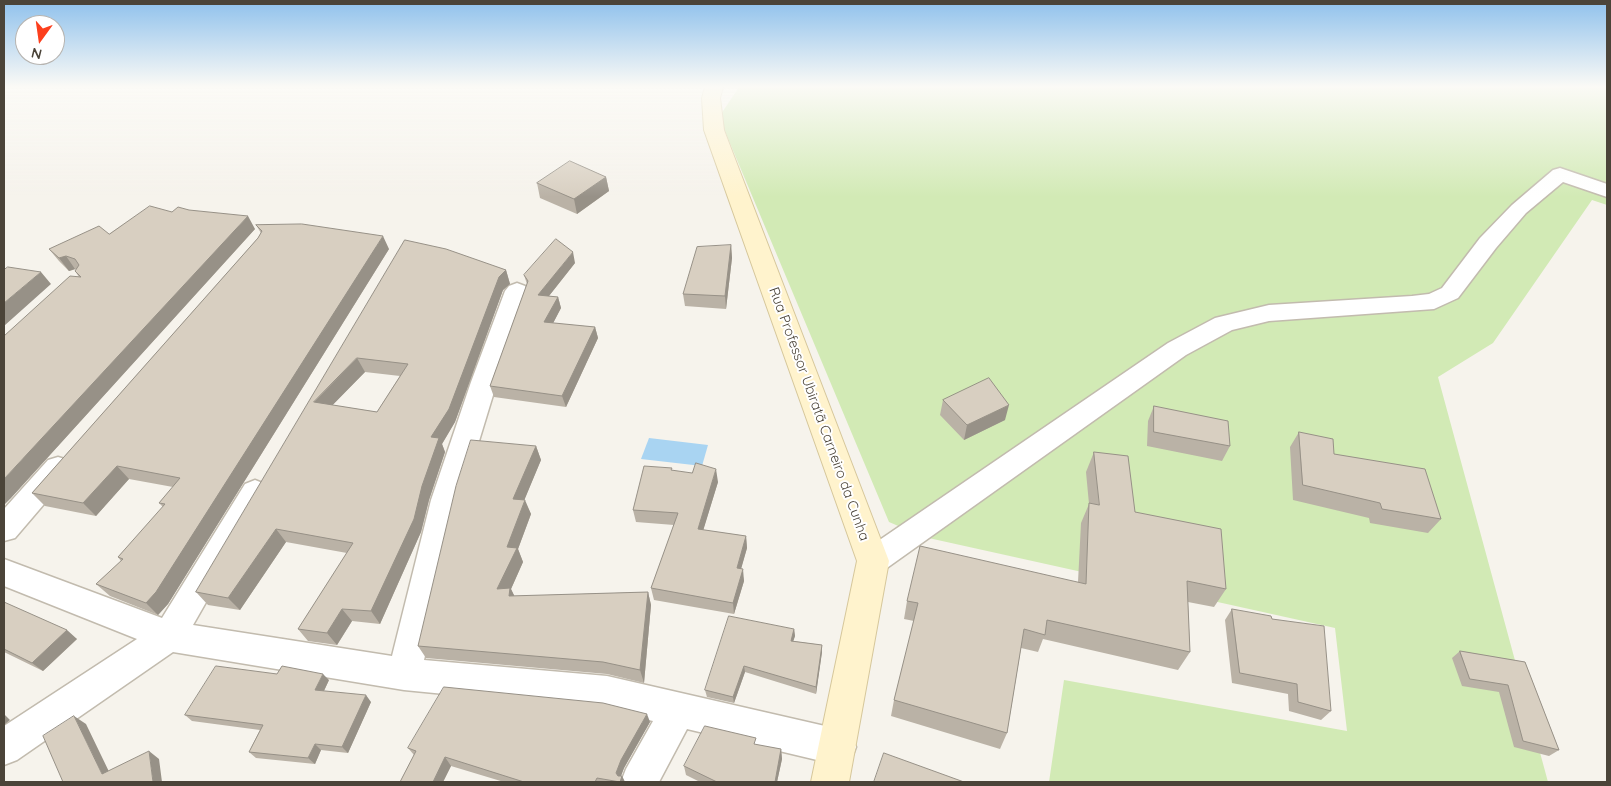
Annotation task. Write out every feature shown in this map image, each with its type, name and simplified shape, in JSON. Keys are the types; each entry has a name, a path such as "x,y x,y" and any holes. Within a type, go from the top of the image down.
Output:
{"street":[{"name":"Rua Professor Ubiratã Carneiro da Cunha","path":"713,124 714,130 873,561"},
{"path":"4,572 169,636 404,674 607,693 678,710 834,765 873,561 1177,349 1224,324 1269,313 1412,304 1434,300 1450,293 1488,243 1506,223 1519,209 1560,174 1607,191"},
{"path":"404,674 446,500 484,382 517,291"},
{"path":"4,529 76,448"},
{"path":"4,747 169,636 271,467"},
{"path":"639,782 678,710"}],"green space":[{"path":"722,124 1607,124 1607,205 1592,200 1493,343 1438,377 1548,782 1049,782 1064,680 1347,731 1335,628 924,537 889,522"}],"water":[{"path":"649,438 708,445 702,466 641,459"}],"building":[{"path":"570,161 606,177 574,199 537,183"},
{"path":"150,206 172,212 178,207 189,210 248,216 4,479 4,336 70,276 81,277 75,271 79,265 75,259 66,256 59,258 49,249 99,226 109,234"},
{"path":"302,224 383,236 156,592 146,603 96,584 123,559 118,557 165,504 159,503 180,478 117,466 83,503 32,493 258,238 262,231 256,225"},
{"path":"556,239 573,252 538,295 558,297 544,322 595,327 562,396 490,386 528,281 524,275"},
{"path":"405,240 446,249 506,270 499,277 449,409 431,437 439,438 422,486 414,519 371,611 342,609 327,633 298,629 353,543 276,529 228,598 196,592","holes":["357,358 408,364 377,412 314,402"]},
{"path":"731,245 725,296 683,294 697,247"},
{"path":"8,267 41,272 4,303 4,270"},
{"path":"989,378 1009,405 967,425 943,400"},
{"path":"1154,406 1228,421 1230,446 1154,432"},
{"path":"1299,432 1333,439 1334,454 1425,469 1441,519 1382,509 1380,503 1303,485"},
{"path":"471,440 536,446 513,499 525,500 507,547 517,548 497,589 510,588 509,596 648,592 640,670 603,662 418,646 456,486"},
{"path":"1094,452 1128,456 1135,512 1221,529 1226,589 1187,581 1190,652 1047,620 1045,635 1024,629 1007,733 894,700 918,603 907,601 920,546 1086,584 1089,503 1099,505"},
{"path":"696,463 716,469 698,529 746,536 737,568 743,569 733,603 651,588 678,513 633,510 644,466 672,468 671,470 692,473"},
{"path":"4,602 67,630 32,663 4,649"},
{"path":"1232,609 1271,616 1272,619 1324,626 1331,711 1298,702 1297,684 1240,673"},
{"path":"729,616 794,629 791,641 822,645 816,687 744,666 733,697 705,690"},
{"path":"1460,651 1525,662 1559,750 1523,741 1508,685 1470,679"},
{"path":"216,666 277,674 282,666 323,674 315,690 366,695 342,747 315,744 308,758 249,752 263,725 185,715"},
{"path":"444,687 603,703 647,714 621,760 616,773 618,776 622,776 620,782 597,778 595,782 524,782 445,757 433,782 400,782 416,751 408,748"},
{"path":"74,716 102,774 149,751 153,782 63,782 43,736"},
{"path":"705,726 756,738 754,744 781,749 775,782 717,782 684,766"},
{"path":"884,753 964,782 874,782"}]}
